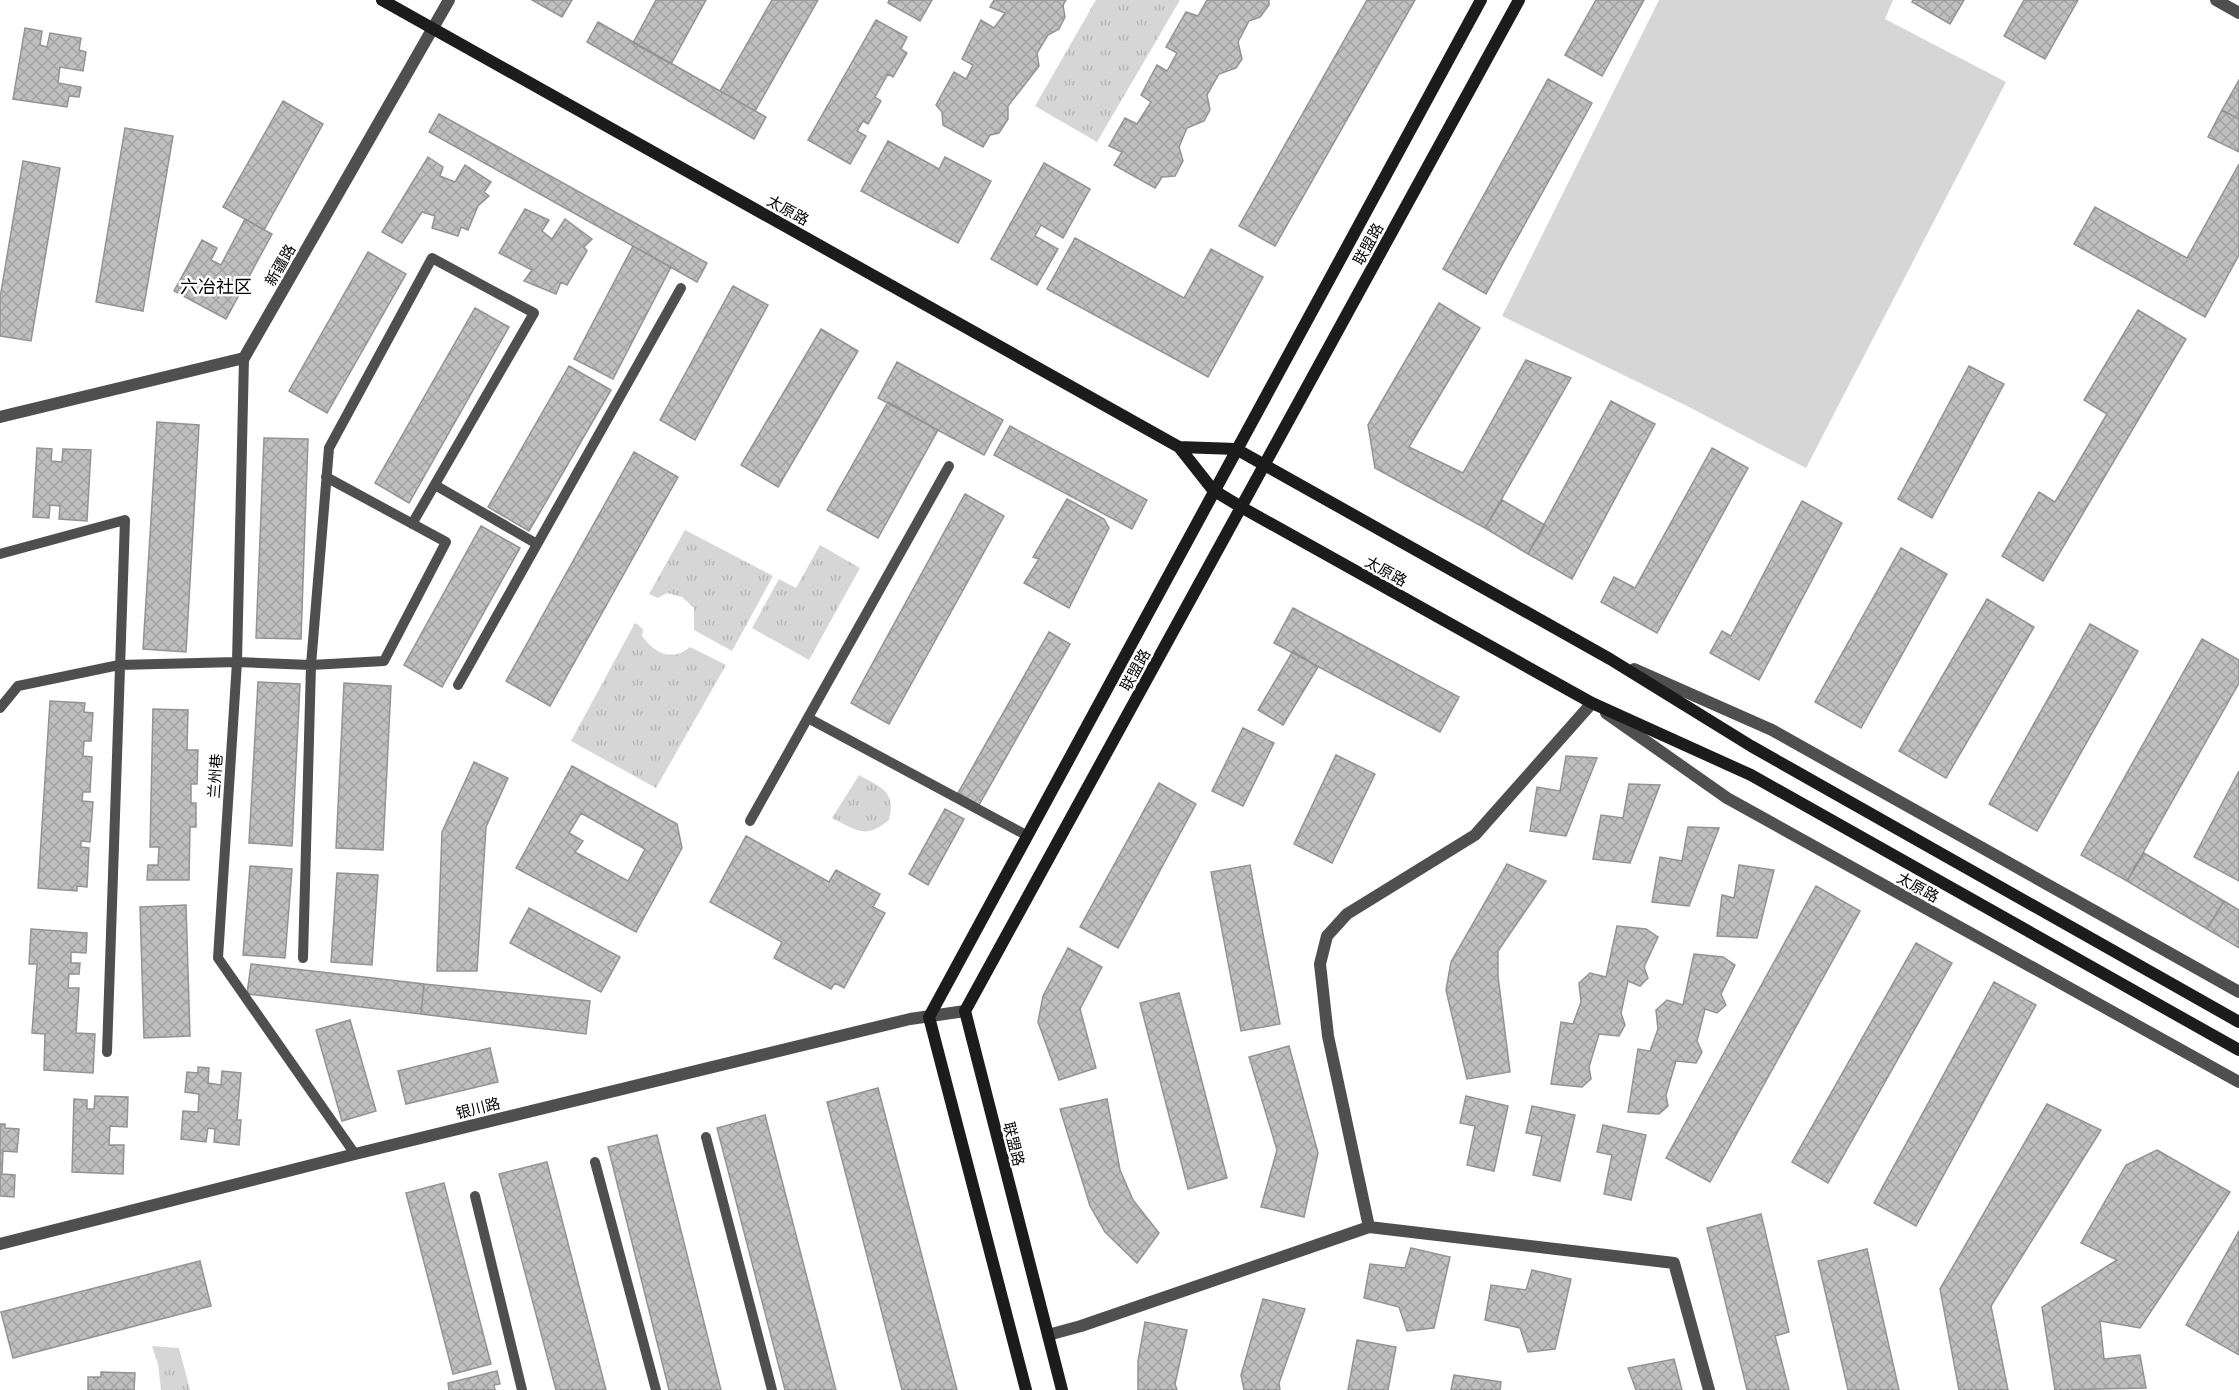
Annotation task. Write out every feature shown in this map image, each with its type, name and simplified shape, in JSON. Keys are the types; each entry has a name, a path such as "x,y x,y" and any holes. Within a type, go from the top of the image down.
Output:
{"main road":[{"name":"太原路","path":"382,0 1179,447 1213,490 1241,507 1593,703 1751,775 2239,1050"},
{"name":"联盟路","path":"929,1017 1481,0"},
{"name":"联盟路","path":"1062,1390 964,1011 1519,0"},
{"name":"太原路","path":"1179,447 1236,450 1264,465 1610,658 1750,746 2239,1022"},
{"path":"929,1017 1026,1390"}],"street":[{"name":"新疆路","path":"244,358 449,0"},
{"path":"2216,0 2239,13"},
{"path":"0,417 244,358"},
{"name":"太原路","path":"1610,658 1772,730 2239,992"},
{"path":"1369,1227 1328,1036 1320,964 1327,936 1347,914 1475,835 1593,703"},
{"name":"太原路","path":"1593,703 1726,798 2239,1082"},
{"name":"银川路","path":"0,1244 355,1154 929,1017 964,1011"},
{"path":"1048,1335 1081,1326 1369,1227 1674,1263 1709,1390"}],"lane":[{"path":"303,958 310,665 329,448 432,258 534,314 412,524"},
{"path":"458,685 681,288"},
{"name":"兰州巷","path":"244,358 237,662 218,958 355,1154"},
{"path":"750,821 949,466"},
{"path":"0,708 18,686 118,665 237,662 310,665 384,661 446,542 326,477"},
{"path":"435,485 537,544"},
{"path":"0,554 125,520 118,665 107,1052"},
{"path":"808,718 1026,835"},
{"path":"706,1137 772,1390"},
{"path":"595,1162 656,1390"},
{"path":"475,1197 522,1390"}],"green space":[{"path":"1096,0 1180,0 1097,142 1035,106"},
{"path":"1659,0 1893,0 1885,19 2006,82 1806,468 1685,405 1502,316"},
{"path":"685,530 773,576 732,651 694,630 694,608 682,597 667,593 658,598 649,594"},
{"path":"820,545 860,568 809,660 752,628 779,579 796,588"},
{"path":"635,623 643,629 642,636 647,642 664,654 677,654 690,647 726,665 656,788 571,741"},
{"path":"859,775 885,791 890,802 889,820 873,830 860,831 832,818"},
{"path":"152,1346 179,1348 190,1390 161,1390 158,1364"}],"building":[{"path":"532,0 572,0 562,17"},
{"path":"656,0 706,0 671,64 633,43"},
{"path":"772,0 818,0 755,111 720,91"},
{"path":"889,0 932,0 920,21 888,3"},
{"path":"994,0 1066,0 1063,5 1065,17 1059,29 1048,35 1037,53 1039,66 1008,106 1008,119 999,133 990,135 983,147 943,125 942,112 936,105 954,72 966,79 973,65 962,59 981,20 994,28 1005,13 990,7"},
{"path":"1207,0 1269,0 1269,5 1260,17 1249,21 1238,42 1242,59 1236,68 1219,74 1207,95 1210,110 1204,121 1187,128 1179,147 1183,161 1175,176 1162,177 1155,188 1114,165 1122,152 1109,146 1125,118 1137,124 1151,102 1141,95 1157,65 1167,71 1177,53 1166,47 1186,12 1198,16"},
{"path":"1367,0 1415,0 1275,246 1239,226"},
{"path":"1596,0 1644,0 1602,76 1565,55"},
{"path":"1913,0 1964,0 1950,24 1912,2"},
{"path":"2024,0 2078,0 2045,59 2004,36"},
{"path":"876,20 907,37 901,49 907,53 893,77 888,74 875,97 881,101 868,124 863,121 857,131 866,136 850,164 808,140"},
{"path":"598,22 766,117 754,139 587,42"},
{"path":"25,28 42,31 40,45 47,47 50,33 81,38 79,50 86,52 83,71 60,67 58,83 81,87 79,97 69,96 67,107 13,99"},
{"path":"1548,79 1592,103 1486,294 1443,269"},
{"path":"2239,80 2239,119 2222,110"},
{"path":"283,101 323,124 264,230 223,207"},
{"path":"2222,110 2239,119 2239,152 2208,137"},
{"path":"439,114 707,263 697,282 429,132"},
{"path":"125,128 173,136 143,311 96,302"},
{"path":"888,141 939,169 945,157 991,181 958,243 861,191"},
{"path":"428,157 443,167 440,176 455,182 465,165 491,182 484,192 489,196 478,206 468,230 461,227 458,236 432,228 435,216 422,212 402,243 382,232"},
{"path":"23,161 60,168 31,341 0,336 0,298"},
{"path":"1044,163 1090,189 1063,238 1041,225 1035,236 1058,249 1037,285 991,259"},
{"path":"2239,164 2239,255 2205,317 2074,244 2095,207 2187,258"},
{"path":"525,209 549,220 542,231 552,239 565,219 592,239 584,247 587,251 567,285 561,282 556,294 524,281 532,270 499,253"},
{"path":"245,219 272,234 226,319 174,291 202,240 217,248 211,260 221,265"},
{"path":"1075,238 1184,298 1211,249 1263,277 1208,377 1047,289"},
{"path":"633,246 671,267 613,379 574,359"},
{"path":"368,252 406,274 327,413 289,391"},
{"path":"733,286 768,305 695,440 660,420"},
{"path":"1439,303 1480,328 1409,447 1463,473 1526,360 1571,378 1485,528 1375,468 1368,425"},
{"path":"475,308 509,327 409,503 375,483"},
{"path":"2138,310 2186,339 2043,581 2002,556 2039,492 2055,502 2107,414 2084,400"},
{"path":"821,329 858,351 778,487 741,465"},
{"path":"897,362 1003,420 984,455 878,398"},
{"path":"569,366 611,390 529,531 488,507"},
{"path":"1969,366 2004,384 1932,518 1898,499"},
{"path":"1611,401 1655,424 1572,579 1528,554"},
{"path":"888,402 938,430 878,538 827,510"},
{"path":"157,422 199,425 186,652 143,649"},
{"path":"1010,426 1147,500 1132,529 994,455"},
{"path":"264,438 308,439 301,639 256,638"},
{"path":"37,448 52,449 51,461 62,462 63,449 91,450 87,521 59,519 60,506 50,505 49,518 33,517"},
{"path":"1712,448 1748,468 1657,633 1601,602 1614,577 1635,588"},
{"path":"634,452 678,477 550,706 506,681"},
{"path":"965,494 1004,516 889,724 851,703"},
{"path":"1067,499 1104,519 1109,528 1069,608 1024,583 1039,559 1033,557"},
{"path":"1502,500 1545,525 1528,554 1485,528"},
{"path":"1802,501 1842,523 1759,680 1710,653 1722,631 1731,636"},
{"path":"481,526 520,548 442,687 404,665"},
{"path":"1901,548 1947,574 1861,728 1815,702"},
{"path":"1987,599 2034,627 1946,778 1899,751"},
{"path":"1293,608 1459,697 1440,732 1274,643"},
{"path":"2090,624 2138,651 2037,831 1989,804"},
{"path":"1049,632 1070,644 979,805 958,793"},
{"path":"2202,639 2239,660 2239,683 2127,881 2081,855"},
{"path":"1293,651 1318,667 1283,725 1258,710"},
{"path":"258,682 300,684 292,846 249,843"},
{"path":"344,683 391,686 383,850 336,848"},
{"path":"50,701 85,703 84,712 93,713 91,741 84,741 83,756 92,757 90,792 83,792 82,801 93,802 90,842 81,841 81,847 89,848 87,887 77,886 77,891 38,888"},
{"path":"153,709 188,710 187,750 198,750 197,784 191,784 191,803 196,803 196,827 190,827 189,880 147,880 148,865 158,865 159,847 150,847"},
{"path":"1243,728 1274,743 1243,806 1212,791"},
{"path":"1336,755 1375,774 1332,863 1294,844"},
{"path":"1566,756 1597,758 1566,836 1530,831 1537,787 1560,791"},
{"path":"474,762 508,778 486,827 477,971 437,971 442,832"},
{"path":"572,766 677,824 682,848 636,932 516,868","holes":["581,813 645,849 628,881 575,852 583,841 569,833"]},
{"path":"2239,771 2239,881 2194,857"},
{"path":"1159,783 1196,804 1118,948 1080,927"},
{"path":"1629,784 1660,785 1630,863 1593,859 1601,815 1623,818"},
{"path":"945,809 964,819 928,885 909,874"},
{"path":"1688,827 1719,828 1689,906 1652,902 1660,857 1682,861"},
{"path":"746,836 829,882 836,870 880,894 873,907 885,913 844,988 835,983 831,989 774,958 782,942 710,902"},
{"path":"2144,853 2224,901 2207,929 2127,881"},
{"path":"1507,864 1546,881 1498,951 1498,976 1510,1072 1467,1079 1446,990 1451,962"},
{"path":"1250,865 1280,1024 1241,1031 1211,872"},
{"path":"1739,865 1774,870 1757,938 1717,936 1722,895 1734,898"},
{"path":"250,866 292,869 285,958 243,955"},
{"path":"337,873 378,875 372,965 331,962"},
{"path":"1816,886 1860,911 1710,1182 1666,1158"},
{"path":"2224,901 2239,910 2239,948 2207,929"},
{"path":"186,905 190,1036 144,1038 140,907"},
{"path":"529,908 620,957 601,992 510,943"},
{"path":"1617,926 1646,929 1658,937 1644,967 1648,978 1640,986 1628,981 1621,1013 1625,1025 1619,1036 1599,1034 1589,1067 1591,1079 1582,1087 1551,1084 1561,1022 1573,1024 1581,1002 1579,983 1590,973 1606,977"},
{"path":"31,929 87,933 86,953 71,952 71,963 80,963 79,974 69,974 68,988 79,988 76,1033 95,1034 93,1073 44,1070 45,1034 32,1033 37,964 29,964"},
{"path":"1916,943 1952,963 1828,1183 1792,1162"},
{"path":"1068,948 1102,967 1080,1009 1096,1068 1059,1080 1038,1022 1043,996"},
{"path":"1694,954 1723,957 1735,965 1721,994 1726,1005 1717,1013 1705,1009 1697,1041 1702,1052 1696,1063 1676,1061 1666,1095 1668,1106 1659,1114 1628,1112 1638,1049 1650,1051 1658,1029 1656,1010 1667,1000 1683,1005"},
{"path":"251,964 424,984 421,1014 247,994"},
{"path":"1994,982 2036,1005 1916,1226 1874,1203"},
{"path":"424,984 590,1001 586,1034 421,1014"},
{"path":"1179,993 1227,1178 1188,1189 1140,1003"},
{"path":"350,1020 376,1111 342,1121 316,1030"},
{"path":"1289,1046 1318,1153 1304,1217 1261,1207 1277,1150 1249,1057"},
{"path":"490,1048 498,1082 406,1104 398,1071"},
{"path":"198,1067 209,1068 208,1083 221,1085 222,1071 241,1073 237,1120 241,1120 239,1145 214,1142 215,1129 208,1128 206,1142 181,1139 183,1111 198,1112 199,1094 185,1092 187,1072 198,1073"},
{"path":"878,1088 957,1390 902,1390 827,1102"},
{"path":"95,1096 128,1097 127,1127 110,1126 109,1145 124,1145 123,1174 72,1172 74,1099 87,1100 87,1109 94,1109"},
{"path":"1466,1096 1508,1106 1494,1171 1467,1165 1475,1126 1460,1123"},
{"path":"1107,1099 1120,1170 1133,1200 1159,1233 1137,1263 1105,1232 1090,1206 1060,1109"},
{"path":"2047,1104 2101,1130 1991,1306 2008,1390 1959,1390 1940,1289"},
{"path":"1532,1106 1575,1115 1560,1181 1533,1175 1542,1136 1526,1133"},
{"path":"765,1115 836,1390 785,1390 717,1128"},
{"path":"0,1124 5,1124 5,1128 19,1129 17,1152 3,1151 2,1174 15,1175 14,1197 0,1196"},
{"path":"1603,1125 1646,1135 1631,1200 1604,1194 1612,1155 1597,1152"},
{"path":"657,1135 721,1390 669,1390 608,1147"},
{"path":"2157,1150 2230,1192 2140,1328 2100,1321 2104,1359 2140,1355 2146,1388 2055,1390 2042,1307 2117,1260 2081,1243 2126,1165"},
{"path":"547,1162 606,1390 556,1390 499,1174"},
{"path":"444,1183 491,1364 453,1374 406,1193"},
{"path":"1761,1214 1789,1332 1775,1336 1789,1390 1747,1390 1707,1228"},
{"path":"2239,1231 2239,1355 2186,1325"},
{"path":"1411,1248 1450,1257 1434,1328 1407,1331 1399,1307 1364,1298 1370,1264 1405,1268"},
{"path":"1867,1249 1899,1390 1848,1390 1818,1261"},
{"path":"200,1261 211,1306 13,1358 1,1312"},
{"path":"1532,1270 1571,1279 1555,1349 1528,1352 1520,1328 1485,1320 1491,1285 1526,1290"},
{"path":"1263,1299 1305,1309 1279,1383 1280,1390 1244,1390 1241,1375"},
{"path":"1145,1322 1187,1330 1175,1384 1177,1390 1138,1390 1138,1361"},
{"path":"1357,1340 1396,1347 1388,1390 1348,1390"},
{"path":"1674,1359 1682,1390 1636,1390 1628,1368"},
{"path":"497,1371 500,1384 494,1385 495,1390 449,1390 448,1383"},
{"path":"101,1372 135,1373 134,1390 88,1390 88,1377 101,1377"},
{"path":"1454,1375 1501,1382 1500,1390 1451,1390"}],"district":[{"name":"六冶社区","path":"216,286"}]}
